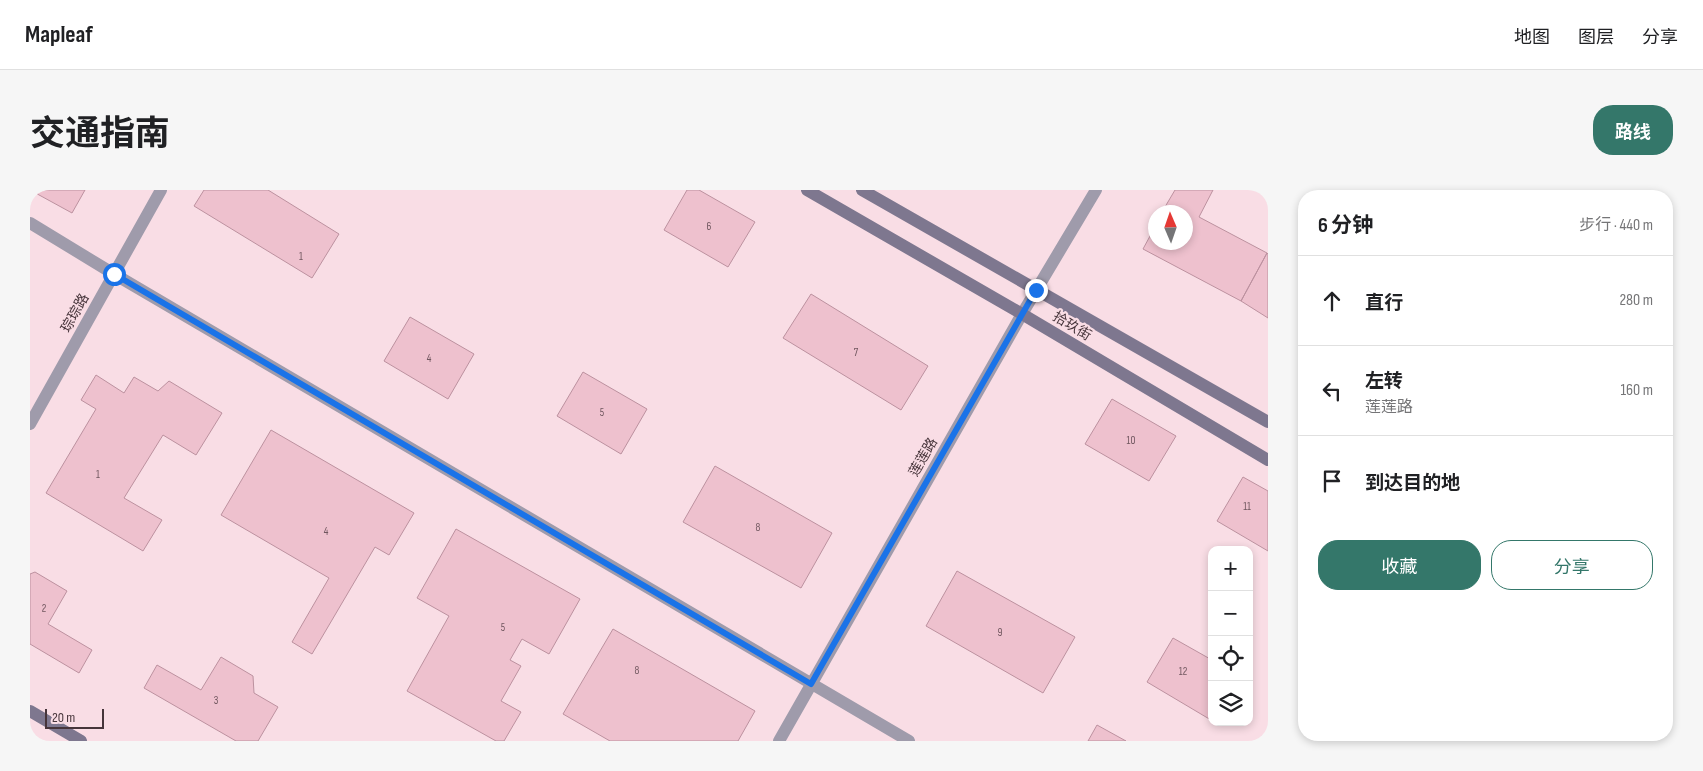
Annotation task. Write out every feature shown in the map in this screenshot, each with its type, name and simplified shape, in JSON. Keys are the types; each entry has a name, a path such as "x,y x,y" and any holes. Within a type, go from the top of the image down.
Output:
{"main road":[{"name":"拾玖街","path":"807,190 1022,314 1268,460"},
{"name":"拾玖街","path":"862,190 1268,422"},
{"path":"30,711 82,741"}],"street":[{"name":"琮琮路","path":"30,424 161,190"},
{"name":"莲莲路","path":"779,741 1022,314 1096,190"},
{"path":"30,223 909,741"}],"building":[{"path":"30,190 85,190 72,213"},
{"path":"204,190 268,190 339,234 312,278 194,206"},
{"path":"687,190 699,190 755,222 728,267 664,230"},
{"path":"1175,190 1213,190 1199,217 1267,253 1241,301 1143,249 1148,240 1148,250 1193,250 1193,205 1166,205"},
{"path":"1268,254 1268,318 1241,301"},
{"path":"811,294 928,366 901,410 783,338"},
{"path":"410,317 474,354 448,399 384,361"},
{"path":"583,372 647,409 621,454 557,416"},
{"path":"96,375 124,393 134,377 158,391 169,381 222,413 196,455 163,435 124,498 162,520 143,551 46,493 96,409 81,400"},
{"path":"1112,399 1176,436 1149,481 1085,444"},
{"path":"271,430 414,513 389,555 375,547 312,654 292,642 329,578 221,515"},
{"path":"715,466 832,533 801,588 683,522"},
{"path":"1243,477 1268,491 1268,551 1217,521"},
{"path":"456,529 580,599 549,654 522,639 510,660 521,666 501,701 521,712 504,741 496,741 407,691 449,616 417,598"},
{"path":"957,571 1075,637 1043,693 926,626"},
{"path":"35,572 67,591 48,624 92,650 79,673 30,644 30,574"},
{"path":"613,629 755,711 738,741 610,741 563,714"},
{"path":"1173,638 1208,658 1208,718 1147,682"},
{"path":"221,657 253,676 254,693 278,707 258,741 236,741 144,688 157,665 201,690"},
{"path":"1097,725 1126,741 1088,741"}],"route":[{"path":"114,274 811,684 1036,290"}]}
